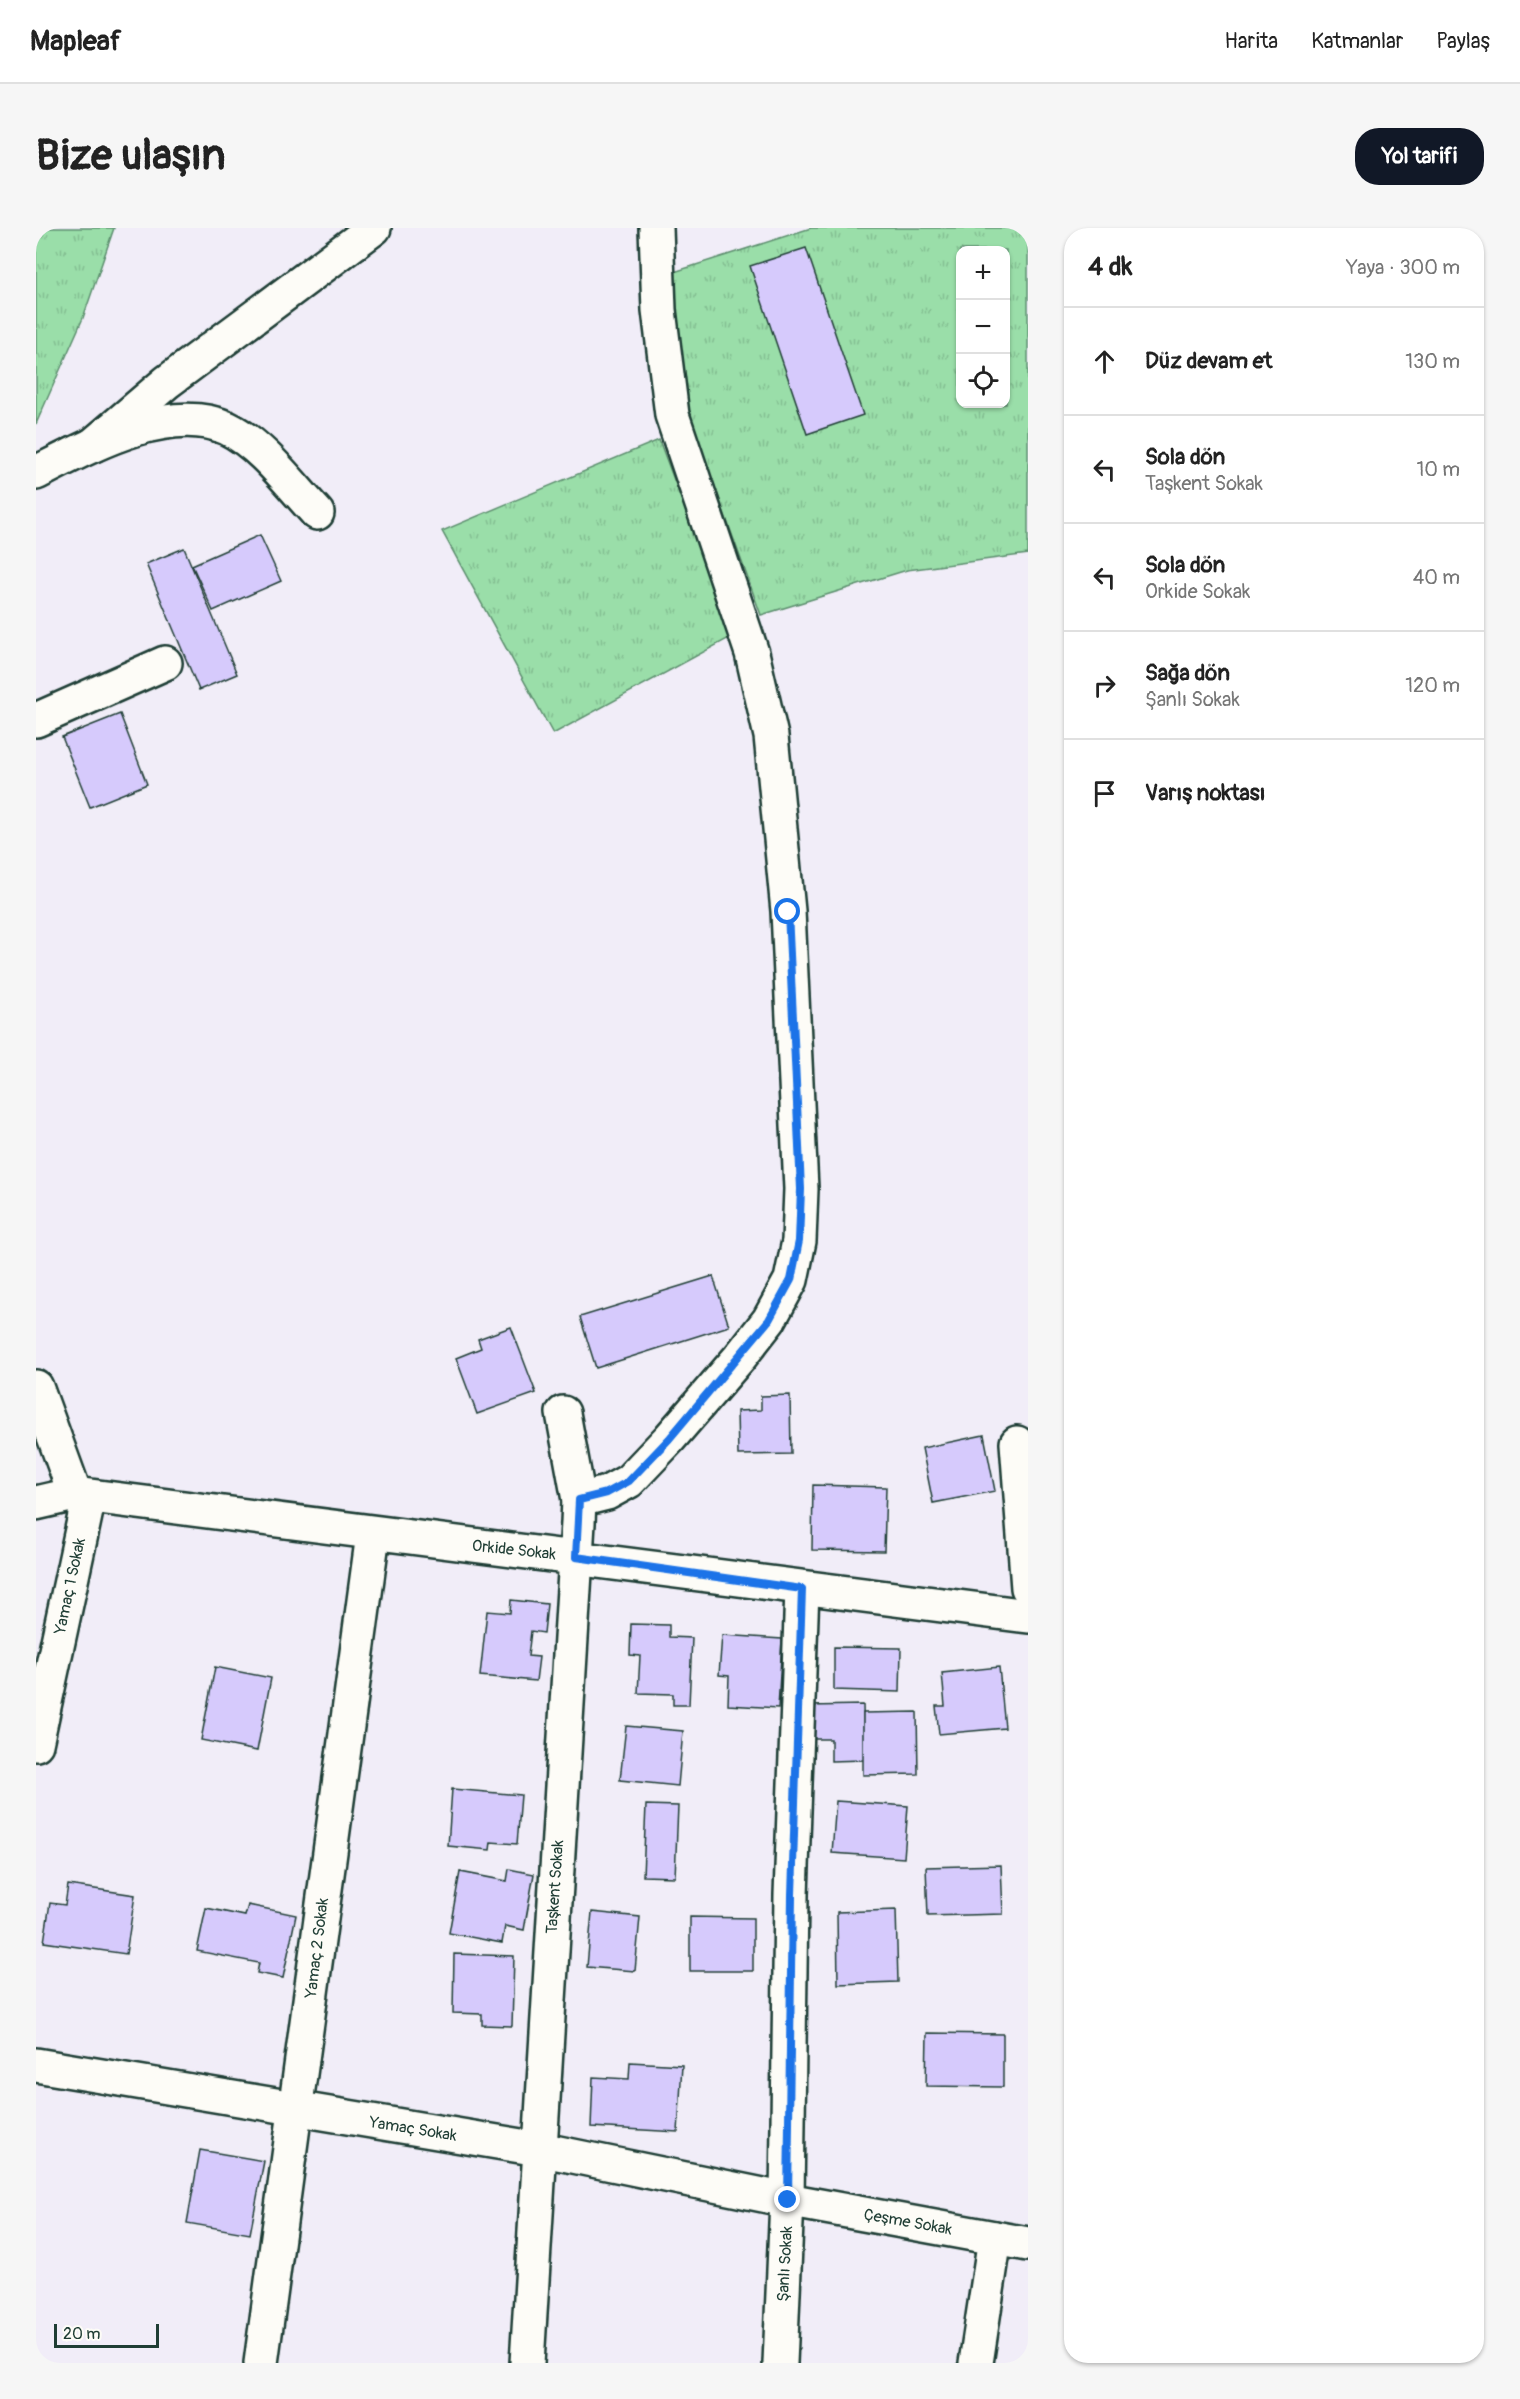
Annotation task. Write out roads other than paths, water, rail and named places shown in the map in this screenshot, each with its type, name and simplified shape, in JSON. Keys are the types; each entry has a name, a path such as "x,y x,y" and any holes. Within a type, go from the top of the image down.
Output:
{"street":[{"path":"93,445 167,382 374,228"},
{"path":"579,1500 607,1493 629,1481 740,1357 769,1320 791,1280 799,1241 801,1189 788,912 771,736 752,652 672,415 659,310 659,242 656,228"},
{"path":"36,472 93,445 155,423 206,421 228,429 262,454 317,513"},
{"path":"36,720 165,663"},
{"path":"36,1387 82,1495"},
{"name":"Taşkent Sokak","path":"527,2363 538,2149 579,1500 563,1413"},
{"path":"1017,1443 1028,1588"},
{"name":"Orkide Sokak","path":"36,1503 82,1495 373,1534 576,1557 802,1589 1028,1616"},
{"name":"Yamaç 1 Sokak","path":"36,1744 82,1495"},
{"name":"Yamaç 2 Sokak","path":"261,2363 373,1534"},
{"name":"Şanlı Sokak","path":"780,2363 788,2200 792,1895 802,1589"},
{"name":"Yamaç Sokak","path":"36,2066 538,2149 788,2200"},
{"name":"Çeşme Sokak","path":"788,2200 1028,2244"},
{"path":"976,2363 995,2238"}]}
